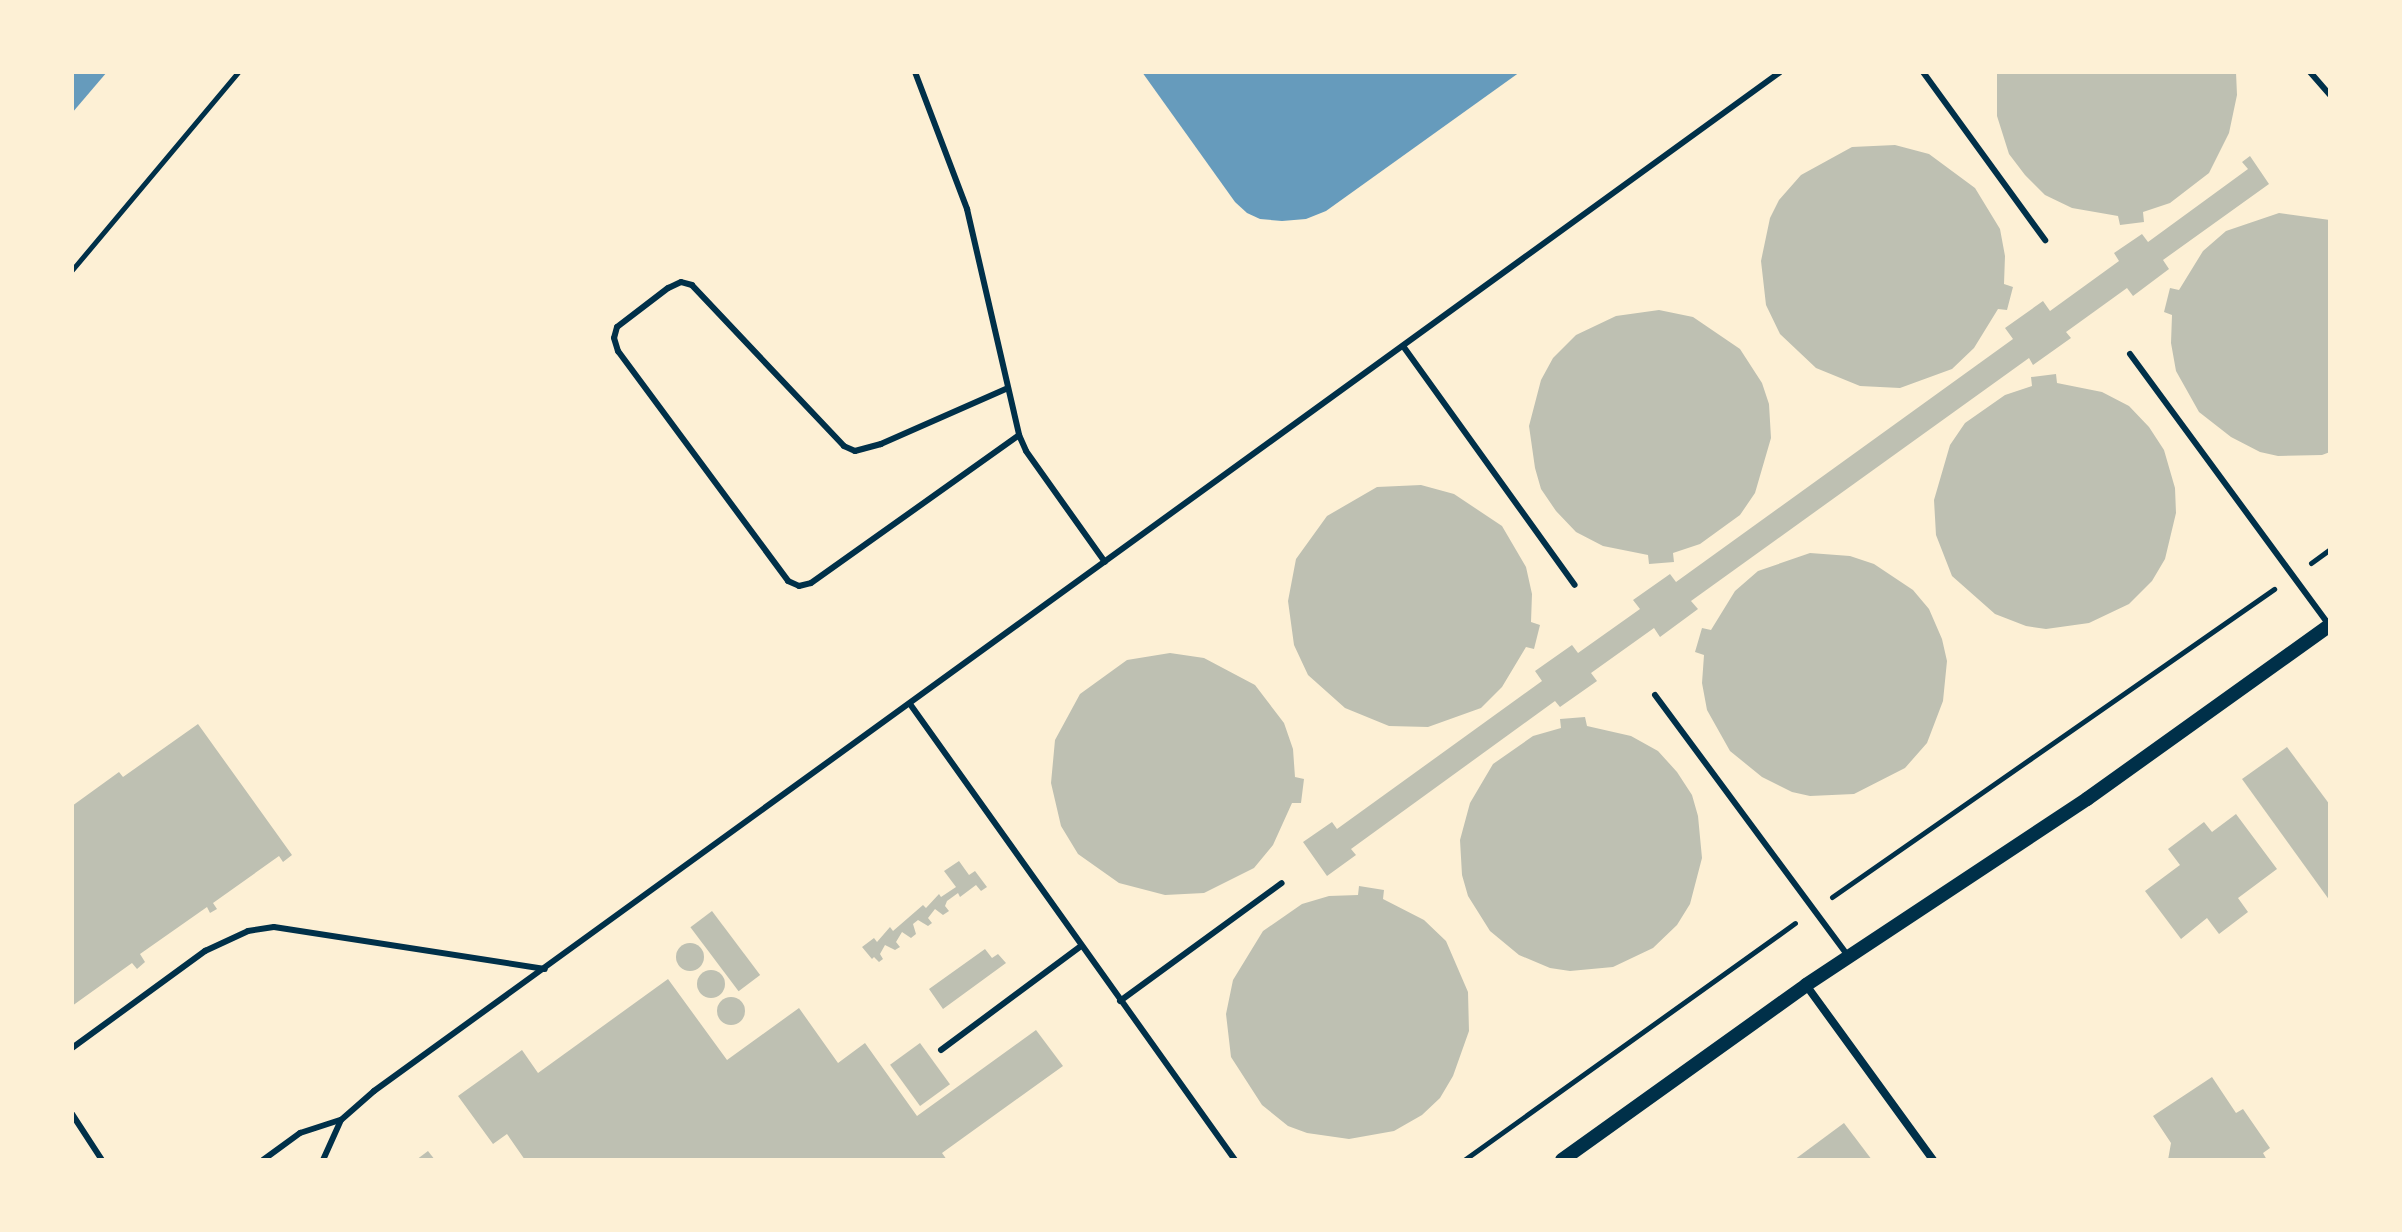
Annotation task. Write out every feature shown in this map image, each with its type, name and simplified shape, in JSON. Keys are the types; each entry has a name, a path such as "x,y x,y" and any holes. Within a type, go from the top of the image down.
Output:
{"street":[{"path":"1562,1160 1806,985 2087,799 2330,625"},
{"path":"1806,985 1933,1160"}],"lane":[{"path":"915,72 967,209 1019,435 1026,451 1105,562"},
{"path":"263,1160 300,1133 341,1120 374,1091 1780,72"},
{"path":"1923,72 2045,240"},
{"path":"2310,72 2330,95"},
{"path":"1008,388 881,444 855,451 844,446 692,285 681,282 668,288 617,327 614,338 618,351 778,568 788,581 799,586 811,583 1019,435"},
{"path":"1403,346 1575,585"},
{"path":"2130,354 2330,625"},
{"path":"1655,695 1848,956"},
{"path":"910,704 1235,1160"},
{"path":"1120,1001 1282,883"},
{"path":"72,1048 205,951 248,931 274,927 545,969"},
{"path":"941,1050 1081,946"},
{"path":"72,1114 102,1160"},
{"path":"323,1160 341,1120"}],"path":[{"path":"72,270 238,72"},
{"path":"1464,1160 1813,910 2330,549"}],"water":[{"path":"72,72 107,72 72,113"},
{"path":"1142,72 1520,72 1326,211 1306,219 1282,221 1260,219 1235,202"}],"building":[{"path":"1997,72 2236,72 2237,95 2229,133 2209,173 2170,203 2143,212 2144,222 2120,225 2118,216 2072,208 2045,195 2025,175 2009,154 1997,116"},
{"path":"1895,145 1929,154 1975,188 2000,229 2005,256 2004,284 2013,287 2007,310 1998,309 1974,348 1952,369 1900,388 1860,386 1816,368 1780,334 1766,305 1761,261 1770,218 1779,200 1801,175 1852,147"},
{"path":"2250,156 2269,184 2163,260 2169,269 2133,296 2127,288 2066,332 2071,338 2033,365 2029,358 1691,601 1698,609 1660,637 1654,628 1591,673 1597,681 1560,707 1555,701 1351,849 1356,855 1327,876 1303,842 1332,822 1337,829 1542,681 1535,671 1572,645 1578,653 1640,609 1633,600 1670,574 1676,582 2013,339 2005,328 2043,301 2050,311 2119,261 2114,253 2142,234 2148,242 2248,169 2242,162"},
{"path":"2279,213 2330,220 2330,452 2322,455 2278,456 2260,452 2231,437 2199,412 2176,371 2171,343 2172,315 2164,312 2170,288 2179,290 2203,251 2226,231"},
{"path":"1659,310 1693,317 1740,349 1762,383 1769,404 1771,438 1755,493 1740,515 1700,544 1673,553 1674,562 1649,564 1648,555 1603,546 1576,532 1556,511 1541,489 1529,426 1541,380 1553,358 1576,335 1616,316"},
{"path":"2056,374 2057,383 2102,392 2129,406 2149,427 2164,450 2175,488 2176,513 2165,559 2152,581 2129,604 2089,623 2046,629 2026,626 1995,614 1952,576 1936,535 1934,500 1950,445 1965,423 2005,395 2032,386 2031,377"},
{"path":"1421,485 1454,494 1502,526 1526,567 1532,594 1531,622 1540,625 1534,649 1526,647 1502,687 1481,708 1428,727 1389,726 1345,708 1308,675 1294,645 1288,601 1296,559 1327,516 1377,487"},
{"path":"1810,553 1850,556 1874,564 1913,590 1929,609 1942,639 1947,661 1943,701 1927,743 1905,768 1854,794 1810,796 1792,792 1762,777 1730,751 1707,710 1702,683 1704,655 1695,652 1702,628 1711,630 1735,591 1758,571"},
{"path":"1170,653 1204,658 1255,685 1284,723 1293,749 1295,777 1304,779 1301,803 1292,803 1273,845 1254,868 1204,893 1165,895 1119,883 1078,854 1061,826 1051,783 1055,740 1080,694 1127,660"},
{"path":"1585,717 1587,726 1631,736 1658,751 1677,772 1692,795 1698,816 1702,858 1690,904 1677,925 1653,948 1613,967 1570,971 1550,968 1519,955 1490,931 1468,896 1462,875 1460,840 1470,803 1493,764 1533,736 1561,728 1560,719"},
{"path":"198,724 292,855 283,862 279,856 213,903 217,909 210,913 207,907 140,954 145,962 137,969 132,963 72,1006 72,806 119,772 123,777"},
{"path":"2287,747 2330,805 2330,901 2242,779"},
{"path":"2236,814 2277,869 2238,898 2248,912 2219,934 2207,918 2181,939 2145,891 2180,865 2168,849 2204,822 2212,832"},
{"path":"959,861 969,875 975,871 987,887 981,891 976,885 960,897 958,893 947,901 945,906 949,911 943,915 935,909 928,918 932,923 928,926 918,920 913,924 916,934 911,938 902,932 896,942 900,947 895,950 885,945 880,954 883,959 879,962 874,957 872,959 862,947 874,938 877,942 890,927 893,931 923,905 926,908 939,894 941,897 956,887 944,871"},
{"path":"1359,886 1384,890 1383,899 1424,920 1446,941 1468,992 1469,1031 1453,1076 1440,1098 1422,1115 1394,1131 1349,1139 1307,1133 1288,1126 1262,1105 1231,1057 1226,1014 1233,980 1263,931 1302,904 1329,896 1358,895"},
{"path":"712,911 760,975 739,991 690,927"},
{"path":"690,943 700,947 704,957 700,967 690,971 680,967 676,957 680,947"},
{"path":"985,949 992,958 998,954 1006,963 943,1009 929,989"},
{"path":"711,970 721,974 725,984 721,994 711,998 701,994 697,984 701,974"},
{"path":"668,979 727,1060 799,1008 838,1063 865,1043 917,1116 1036,1030 1063,1066 942,1153 947,1160 525,1160 507,1134 493,1144 458,1096 522,1050 538,1073"},
{"path":"731,997 741,1001 745,1011 741,1021 731,1025 721,1021 717,1011 721,1001"},
{"path":"920,1043 950,1084 920,1106 890,1065"},
{"path":"2212,1077 2236,1113 2243,1109 2270,1148 2263,1153 2267,1160 2168,1160 2171,1143 2153,1116"},
{"path":"1844,1123 1872,1160 1794,1160"},
{"path":"428,1151 435,1160 416,1160"}]}
